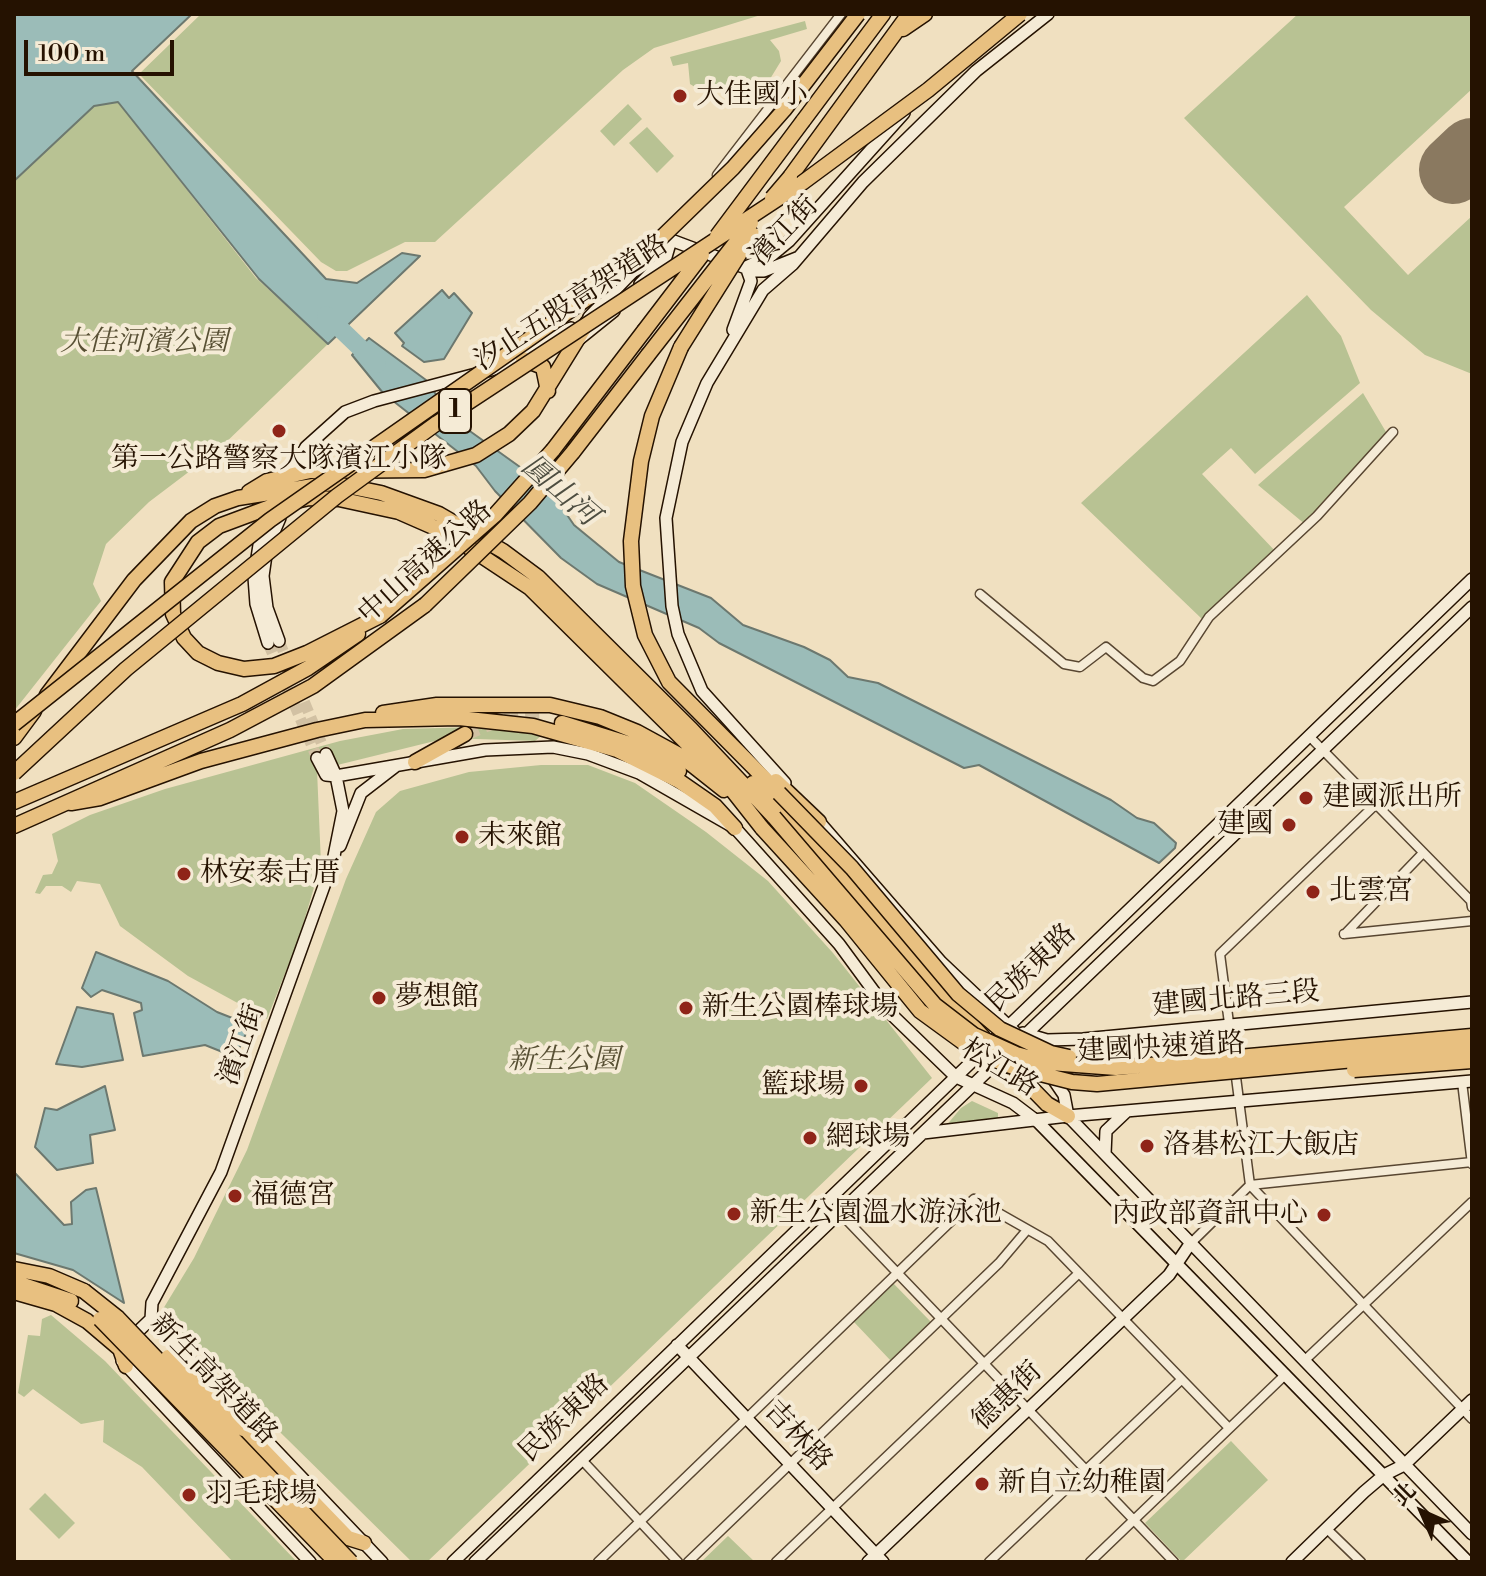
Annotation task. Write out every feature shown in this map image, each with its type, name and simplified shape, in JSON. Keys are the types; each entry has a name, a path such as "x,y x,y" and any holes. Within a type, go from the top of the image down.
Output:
{"highway":[{"name":"汐止五股高架道路","path":"14,724 270,520 592,295 660,239 733,168 784,110 858,14"},
{"name":"中山高速公路","path":"14,802 242,704 308,668 380,616 495,515 553,450 883,14"},
{"name":"中山高速公路","path":"14,826 230,730 313,686 425,605 530,503 573,452 790,177 909,14"},
{"path":"893,37 925,14"},
{"name":"汐止五股高架道路","path":"14,773 149,649 337,496 437,423 802,183 928,90 1020,14"},
{"path":"790,177 681,347 652,416 641,461 631,541 633,586 645,635 669,682 852,868 958,994 1000,1029 1051,1053 1116,1068"},
{"path":"238,498 267,481 310,471 387,473 450,465 476,455 509,434 548,391 592,315"},
{"path":"523,359 543,367 548,391"},
{"path":"14,738 134,580 191,521 215,506 238,498 332,483 381,493 458,523 538,577 692,730 779,806 829,860 939,993 1047,1104 1068,1116"},
{"path":"380,616 274,666 244,669 218,663 198,653 184,638 173,614 172,582 198,542 219,526 270,507 309,498 339,499 399,512 447,533 530,588 725,781 762,828"},
{"path":"71,803 100,798 201,761 375,715 437,705 550,705 600,717 637,732 681,756 740,801"},
{"path":"701,714 819,822"},
{"path":"365,720 459,718 533,726 572,735 636,758 679,781 715,806 735,828"},
{"path":"542,719 588,729 633,745 679,771 762,828"},
{"name":"建國快速道路","path":"692,730 774,817 920,990 951,1019 974,1035 1016,1054 1050,1063 1116,1068 1472,1036"},
{"path":"415,762 465,734"},
{"name":"建國快速道路","path":"762,828 846,920 920,1011 979,1054 1013,1067 1072,1082 1166,1079 1472,1049"},
{"path":"1166,1079 1203,1083 1472,1061"},
{"name":"新生高架道路","path":"14,1269 49,1276 84,1291 118,1318 351,1562"},
{"name":"新生高架道路","path":"14,1282 69,1299 119,1335 336,1562"},
{"path":"84,1291 105,1301 147,1337 243,1429 348,1538 364,1543"},
{"path":"14,1292 74,1312 115,1347 126,1366"}],"street":[{"path":"301,466 306,447 345,412 579,340 602,323 666,257 671,240 841,14"},
{"name":"濱江街","path":"671,240 746,267 780,249 900,117 1013,14"},
{"name":"濱江街","path":"667,552 666,518 682,442 729,342 763,290 799,257 863,182 976,71 1048,14"},
{"path":"482,371 592,315 655,250 671,240"},
{"path":"746,267 764,271 799,257"},
{"path":"729,342 751,281 746,267"},
{"path":"980,594 1064,664 1080,667 1106,647 1143,678 1153,681 1180,661 1209,617 1317,516 1393,432"},
{"path":"274,642 263,576 275,517"},
{"name":"松江路","path":"667,552 678,634 702,691 941,962 1023,1036 1064,1095 1068,1116 1472,1534"},
{"name":"民族東路","path":"453,1562 1472,579"},
{"name":"民族東路","path":"475,1562 1472,607"},
{"path":"1309,736 1472,903"},
{"name":"松江路","path":"336,776 524,746 588,754 639,773 735,828 839,944 889,1012 956,1077 1013,1103 1038,1122 1468,1562"},
{"path":"322,756 326,775 336,776"},
{"name":"松江路","path":"333,861 361,793 396,766"},
{"name":"濱江街","path":"151,1319 152,1303 213,1194 307,943 333,861 343,811 336,776"},
{"path":"1248,795 1261,809"},
{"path":"1375,805 1220,954 1250,1185 1472,1419"},
{"path":"1422,854 1344,934 1472,921"},
{"name":"建國北路三段","path":"1023,1036 1047,1040 1083,1039 1472,1002"},
{"path":"923,1133 1128,1110 1467,1082 1472,1163 1250,1185 1190,1244"},
{"path":"1105,1154 1106,1131 1128,1110"},
{"path":"598,1562 974,1199 1048,1241 1229,1428"},
{"path":"1304,1361 1472,1202"},
{"path":"840,1213 1084,1472 1174,1562"},
{"path":"688,1562 940,1319 1027,1230"},
{"name":"德惠街","path":"876,1560 1123,1320 1179,1263 1190,1244"},
{"path":"776,1562 1079,1273"},
{"path":"14,1299 47,1306 80,1323 115,1347 151,1319 382,1562"},
{"name":"吉林路","path":"677,1345 876,1560"},
{"path":"126,1366 310,1562"},
{"path":"1090,1562 1286,1374"},
{"path":"989,1562 1181,1380"},
{"path":"1292,1562 1384,1475 1404,1465 1472,1400"},
{"path":"581,1459 678,1562"},
{"path":"1327,1529 1361,1562"}],"green space":[{"path":"201,14 764,14 654,48 623,70 435,242 405,242 347,271 336,271 321,262 139,74"},
{"path":"1298,14 1472,14 1472,89 1344,207 1408,275 1472,216 1472,374 1425,355 1371,310 1184,118"},
{"path":"805,21 807,29 770,40 779,51 781,61 770,79 706,94 690,84 688,63 673,66 670,57"},
{"name":"大佳河濱公園","path":"118,102 256,278 328,344 219,449 149,502 106,544 93,584 101,601 14,711 14,181 94,106"},
{"path":"628,104 642,119 614,146 600,131"},
{"path":"647,127 674,156 657,173 629,143"},
{"path":"1307,295 1341,336 1360,383 1255,474 1231,448 1202,474 1277,553 1202,619 1081,503"},
{"path":"1363,393 1389,437 1306,525 1258,485"},
{"path":"477,727 542,735 535,741 447,738 317,770 321,864 299,938 267,1019 188,976 120,926 100,884 77,881 71,892 62,886 46,886 40,894 35,893 43,875 52,874 58,861 52,834 90,815 165,789 340,741 403,729"},
{"name":"新生公園","path":"541,765 588,765 635,783 706,832 768,881 833,953 932,1078 427,1562 412,1562 160,1314 194,1258 247,1150 346,879 376,812 400,791 469,772"},
{"path":"972,1101 998,1113 998,1122 945,1127 961,1108"},
{"path":"893,1283 931,1322 891,1361 853,1321"},
{"path":"51,1315 105,1361 297,1562 233,1562 142,1467 103,1442 104,1420 81,1424 33,1389 24,1397 18,1393 28,1335 40,1336 42,1319"},
{"path":"1231,1441 1268,1480 1182,1562 1145,1523"},
{"path":"45,1493 75,1523 59,1539 29,1509"},
{"path":"728,1536 755,1562 701,1562"}],"water":[{"path":"14,14 192,14 132,71 326,279 357,283 402,253 420,256 328,344 259,279 118,102 94,106 14,181"},
{"path":"442,290 449,298 454,293 472,313 444,359 424,362 402,346 404,343 395,333"},
{"name":"圓山河","path":"369,338 426,380 453,419 520,467 554,496 574,525 619,562 711,598 743,625 804,647 830,660 848,677 878,683 1111,800 1137,818 1154,823 1176,843 1175,848 1159,863 979,765 964,768 719,643 699,628 597,584 561,558 495,491 476,466 383,393 352,355"},
{"path":"96,952 168,981 217,1012 250,1025 235,1057 205,1045 143,1056 134,1013 142,1010 141,1003 102,990 91,997 82,988"},
{"path":"77,1007 113,1014 123,1060 82,1067 56,1064"},
{"path":"105,1086 115,1130 90,1135 93,1163 57,1170 35,1147 45,1108 57,1110"},
{"path":"14,1172 64,1225 72,1224 71,1202 86,1190 96,1188 124,1303 73,1270 14,1253"}],"waterway":[{"name":"圓山河","path":"326,315 377,364"}],"taxiway":[{"path":"1467,157 1472,162"}],"runway":[{"path":"1453,170 1472,152"}],"tunnel":[{"path":"279,641 326,754"},
{"path":"268,643 317,758"},
{"path":"465,734 496,721 542,719"}],"place":[{"name":"大佳國小","path":"680,96"},
{"name":"第一公路警察大隊濱江小隊","path":"279,431"},
{"name":"建國派出所","path":"1306,798"},
{"name":"建國","path":"1289,825"},
{"name":"未來館","path":"462,837"},
{"name":"林安泰古厝","path":"184,874"},
{"name":"北雲宮","path":"1313,892"},
{"name":"夢想館","path":"379,998"},
{"name":"新生公園棒球場","path":"686,1008"},
{"name":"籃球場","path":"861,1086"},
{"name":"網球場","path":"810,1138"},
{"name":"洛碁松江大飯店","path":"1147,1146"},
{"name":"福德宮","path":"235,1196"},
{"name":"新生公園溫水游泳池","path":"734,1214"},
{"name":"內政部資訊中心","path":"1324,1215"},
{"name":"新自立幼稚園","path":"982,1484"},
{"name":"羽毛球場","path":"189,1495"}]}
